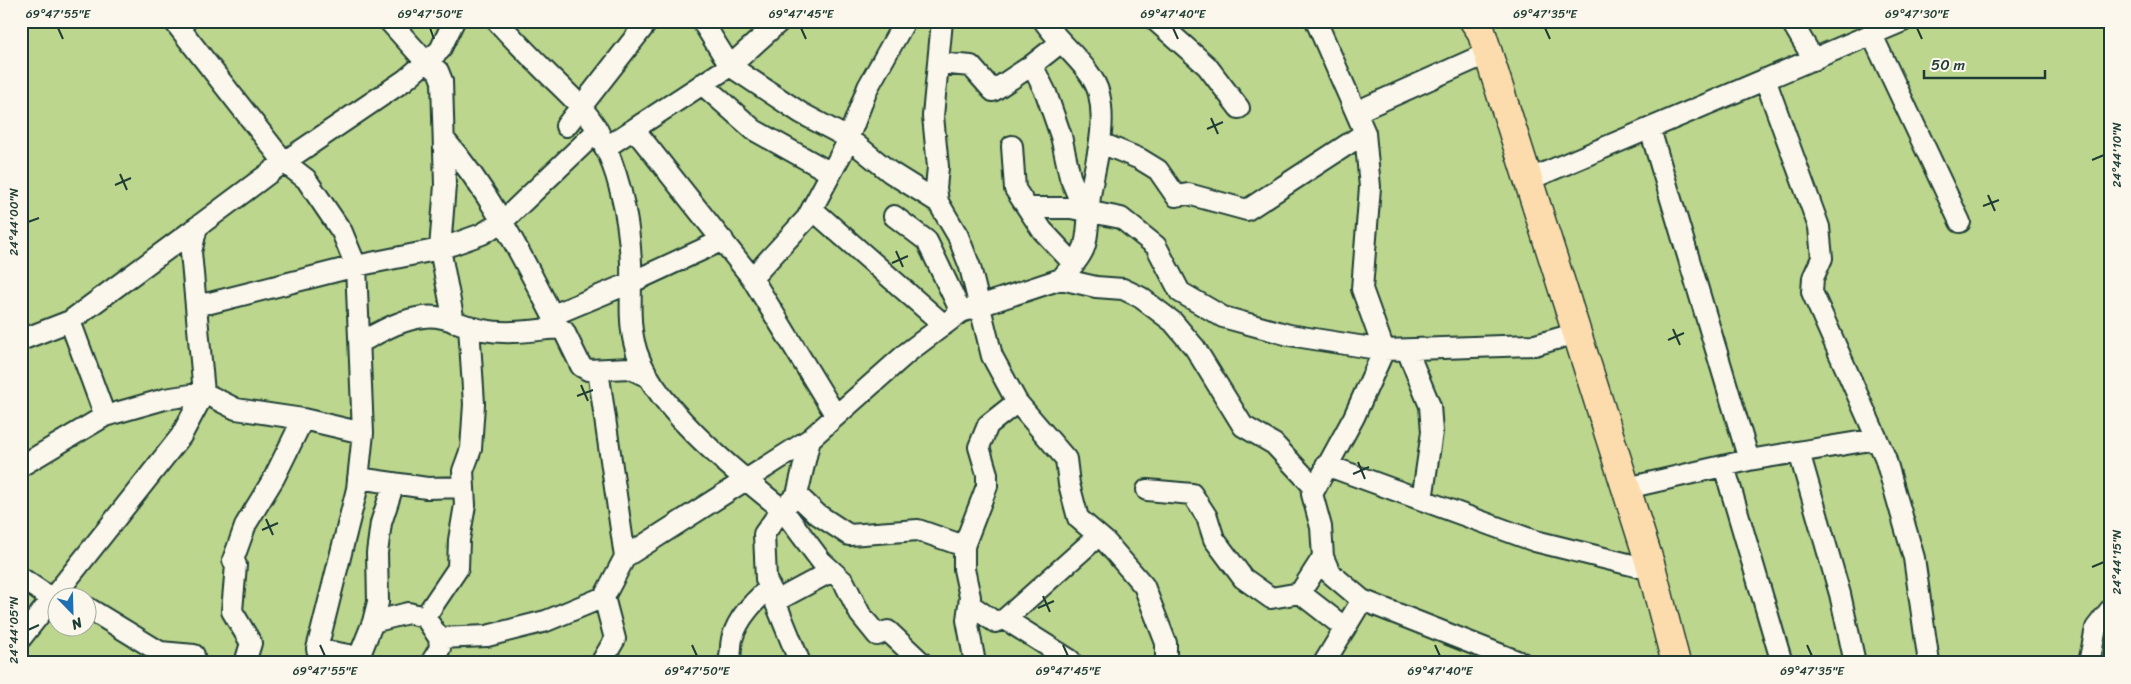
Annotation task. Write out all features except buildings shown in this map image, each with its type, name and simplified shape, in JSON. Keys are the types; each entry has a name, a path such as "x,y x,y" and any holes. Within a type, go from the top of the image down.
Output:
{"main road":[{"path":"1483,32 1528,180 1627,488 1652,570 1676,663"}],"street":[{"path":"174,21 284,162 306,179 342,232 356,266 364,433 358,478 314,656 361,660 374,622 378,602 378,553 381,523 394,483"},
{"path":"389,21 426,62 438,70 442,80 445,185 440,249 462,324 474,404 470,449 463,472 465,505 459,540 458,568 425,617"},
{"path":"21,340 70,322 284,162 405,80 440,50 454,21"},
{"path":"497,21 581,106 601,140 618,180 625,210 631,264 630,312 634,343 646,376 678,416 746,480 782,509 821,562 844,582 860,614 877,636 888,631 922,663"},
{"path":"566,126 648,21"},
{"path":"702,21 730,66 801,112 848,138 890,172 938,202 958,236 970,267 992,356 1018,402 1066,459 1069,484 1078,518 1098,536 1144,586 1166,643 1166,663"},
{"path":"196,304 210,303 356,266 440,249 482,234 503,221 601,140 634,129 730,66 780,21"},
{"path":"752,278 807,218 832,173 868,87 905,21"},
{"path":"938,202 938,167 933,116 942,21"},
{"path":"1156,21 1207,66 1239,108"},
{"path":"1316,21 1365,133 1370,187 1362,289 1384,350 1354,417 1326,465 1312,494 1321,527 1323,558 1330,573 1362,600 1522,663"},
{"path":"1791,21 1814,60"},
{"path":"1528,180 1814,60 1897,22"},
{"path":"938,63 971,66 993,91 1032,65 1054,30 1089,74 1099,93 1101,143 1086,211 1085,247 1060,279"},
{"path":"1356,112 1483,32"},
{"path":"1872,34 1960,222"},
{"path":"1032,65 1046,93 1061,136 1070,177 1086,211"},
{"path":"1765,79 1819,227 1822,258 1813,278 1812,292 1885,457 1914,558 1929,663"},
{"path":"702,84 754,130 832,173"},
{"path":"1650,128 1748,460"},
{"path":"634,129 752,278 836,416"},
{"path":"1101,143 1140,159 1158,170 1176,196 1188,194 1247,210 1365,133"},
{"path":"444,139 461,159 503,221 556,322 564,331 581,366 588,370 630,368 646,376"},
{"path":"1012,146 1016,189 1042,230 1073,263"},
{"path":"1029,208 1072,208 1121,218 1156,246 1180,292 1223,317 1289,335 1384,350 1407,350 1535,345 1577,333"},
{"path":"812,209 944,325"},
{"path":"894,216 927,242 961,312"},
{"path":"67,586 181,436 204,392 190,252 197,226"},
{"path":"360,342 393,325 425,316 506,333 556,322 630,283 723,240"},
{"path":"438,638 487,636 546,621 604,597 625,557 810,439 908,352 961,312 1060,279 1096,287 1123,289 1140,297 1173,322 1195,348 1243,426 1274,444 1315,488"},
{"path":"70,322 105,416"},
{"path":"1407,350 1430,406 1432,432 1422,500"},
{"path":"598,370 625,557"},
{"path":"21,466 105,416 165,399 204,392 236,409 303,419 364,433"},
{"path":"975,663 967,620 969,604 964,546 987,486 987,474 979,447 988,425 1018,402"},
{"path":"245,663 251,643 232,611 236,564 233,560 246,524 274,478 303,419"},
{"path":"800,663 766,579 764,534 782,509 797,495 810,439"},
{"path":"1627,488 1748,460 1877,439"},
{"path":"1798,452 1840,594 1855,663"},
{"path":"1326,465 1535,541 1652,570"},
{"path":"1724,466 1782,663"},
{"path":"358,478 428,488 464,487"},
{"path":"1148,490 1192,494 1207,517 1214,539 1243,578 1271,598 1300,594 1345,628"},
{"path":"797,495 817,514 849,535 918,530 964,546"},
{"path":"969,604 995,622 1005,619 1098,536"},
{"path":"1300,594 1323,558"},
{"path":"728,663 731,656 732,639 747,608 773,594 832,571"},
{"path":"21,578 48,591"},
{"path":"601,663 615,639 604,597"},
{"path":"1324,663 1362,600"},
{"path":"21,638 48,608"},
{"path":"2089,663 2096,628 2110,610"},
{"path":"374,622 408,613 425,617 438,638 440,648 431,663"},
{"path":"98,614 160,652 194,654"},
{"path":"1005,619 1070,660 1069,663"}],"green space":[{"path":"21,21 2110,21 2110,663 21,663"}]}
